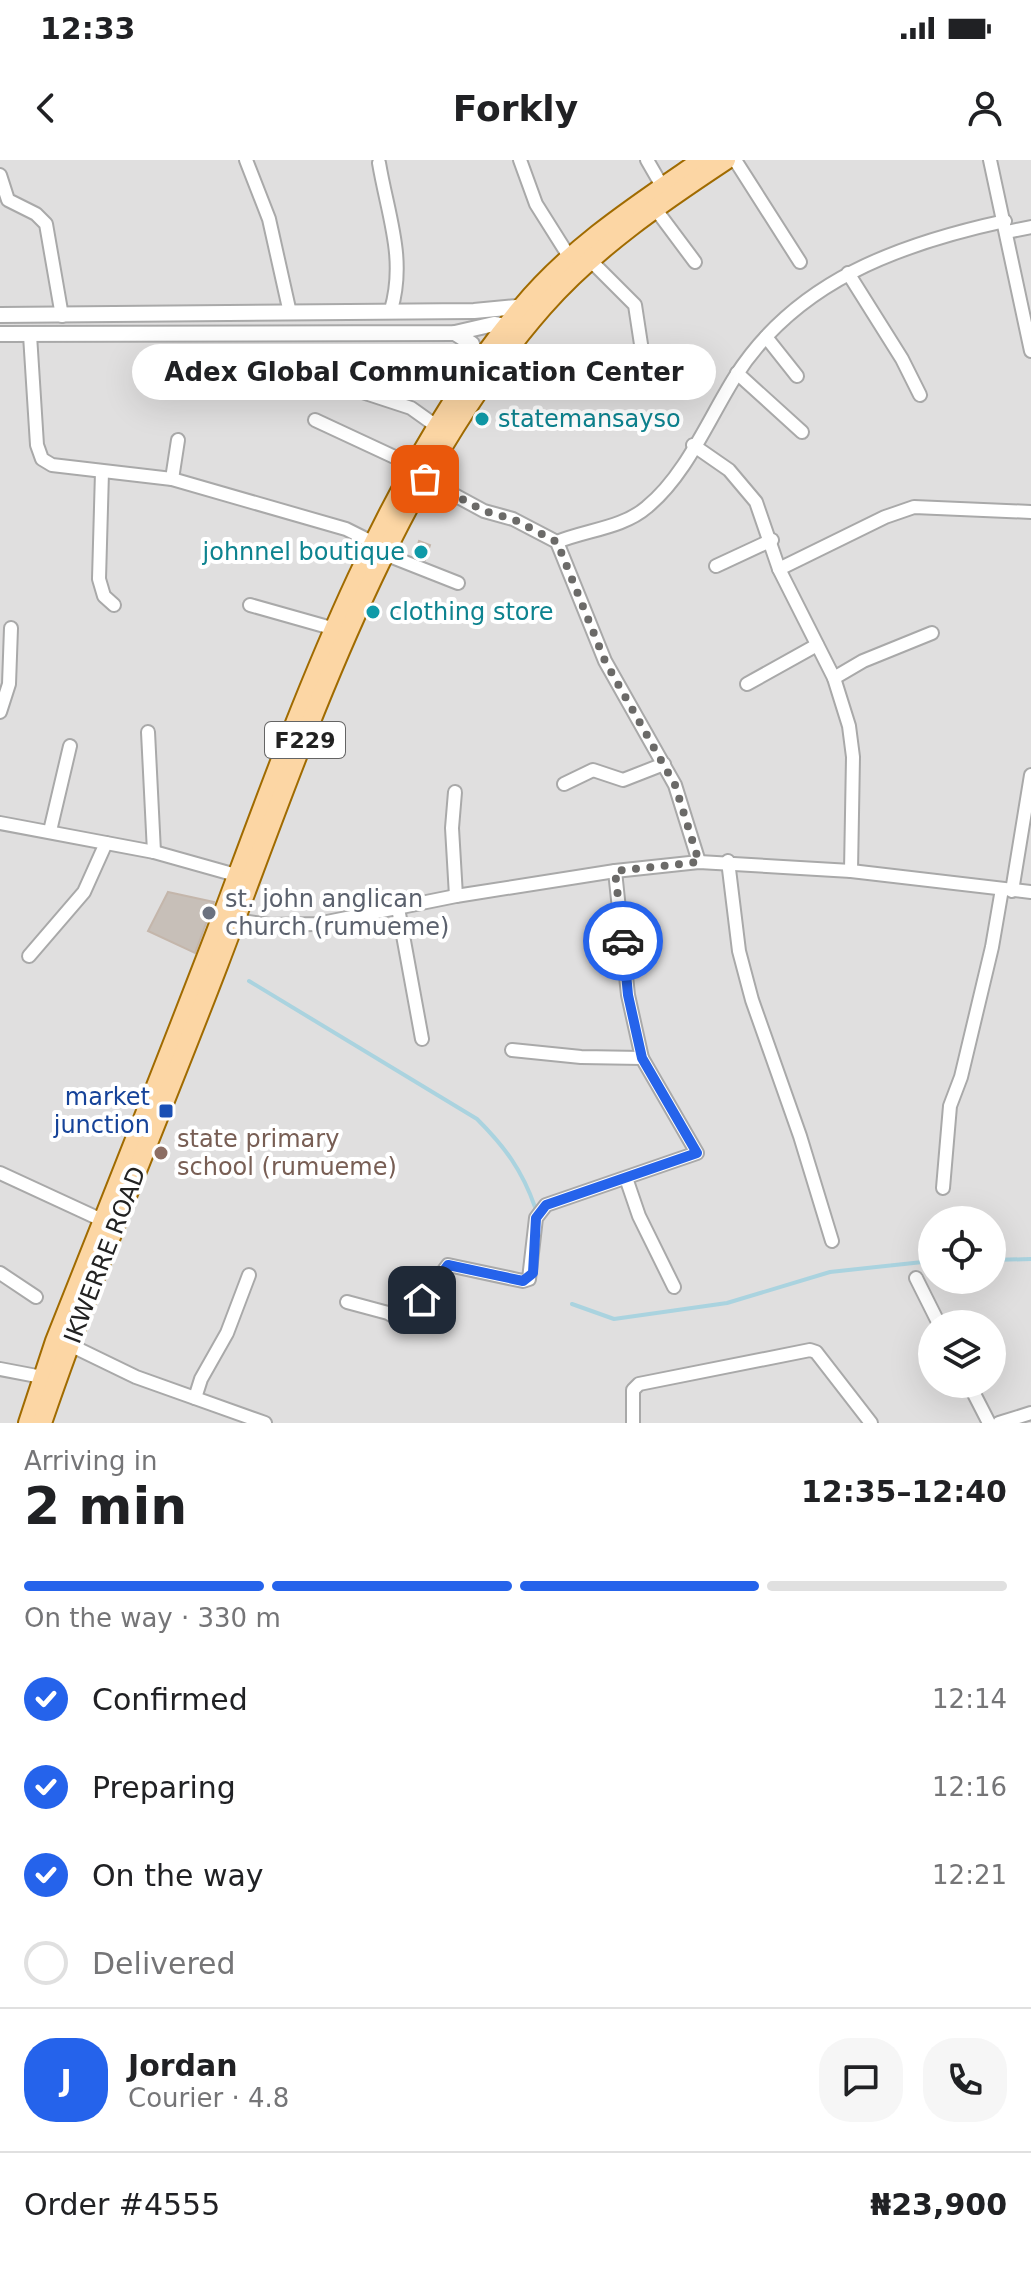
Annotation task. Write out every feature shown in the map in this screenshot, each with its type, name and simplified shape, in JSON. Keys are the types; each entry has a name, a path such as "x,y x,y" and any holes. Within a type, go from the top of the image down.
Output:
{"main road":[{"name":"IKWERRE ROAD","path":"420,473 498,361 506,329 544,306 654,207 726,160"},
{"name":"IKWERRE ROAD","path":"42,1423 335,629 381,550 439,428 478,366 522,306 570,258 697,161"},
{"name":"IKWERRE ROAD","path":"244,877 381,550"},
{"name":"IKWERRE ROAD","path":"28,1423 42,1377 228,919"}],"street":[{"path":"246,160 269,219 290,313"},
{"path":"520,160 536,204 570,258"},
{"path":"647,160 662,186"},
{"path":"735,160 800,262"},
{"path":"990,160 1031,351"},
{"path":"379,163 399,257 399,277 391,310"},
{"path":"0,175 8,200 14,206 36,214 46,224 62,316"},
{"path":"654,207 695,262"},
{"path":"557,542 640,513 680,470 737,373 766,337 821,288 920,242 1006,226 1031,227"},
{"path":"592,262 635,305 646,377"},
{"path":"848,273 902,359 920,395"},
{"path":"0,315 474,311 544,306"},
{"path":"474,311 506,329"},
{"path":"0,334 455,333 506,329"},
{"path":"498,361 506,329"},
{"path":"455,333 472,344 478,366"},
{"path":"30,335 37,445 42,459 52,465 172,479 346,529 381,550 458,583"},
{"path":"766,337 797,376"},
{"path":"737,373 802,432"},
{"path":"350,388 411,408 439,428"},
{"path":"315,420 420,473 484,511 513,519 557,542 605,661 675,785 699,862"},
{"path":"172,479 178,440"},
{"path":"693,445 745,485 756,502 772,540 779,569 834,678 849,726 853,757 851,871"},
{"path":"102,472 99,579 104,596 114,605"},
{"path":"779,569 885,517 914,507 1031,512"},
{"path":"716,566 772,540"},
{"path":"250,605 335,629"},
{"path":"0,712 9,684 11,628"},
{"path":"834,678 863,661 932,633"},
{"path":"747,684 817,645"},
{"path":"148,732 154,852"},
{"path":"50,831 70,746"},
{"path":"564,784 593,770 623,780 664,764"},
{"path":"943,1188 950,1106 961,1077 1007,890 1031,775"},
{"path":"455,792 452,828 456,896"},
{"path":"0,823 154,852 244,877"},
{"path":"29,956 84,892 106,843"},
{"path":"728,861 739,951 752,1000 800,1136 832,1241"},
{"path":"228,919 270,925 317,924 456,896 615,871 728,861 851,871 1031,892"},
{"path":"347,1302 388,1313 403,1322 416,1318 422,1300 448,1265 523,1281 529,1279 533,1273 536,1218 546,1205 698,1151 649,1076 642,1058 628,995 615,871"},
{"path":"398,908 422,1039"},
{"path":"512,1050 581,1057 642,1058"},
{"path":"0,1173 104,1221"},
{"path":"626,1178 639,1216 674,1287"},
{"path":"0,1273 36,1297"},
{"path":"195,1398 201,1379 227,1333 249,1275"},
{"path":"916,1278 932,1310"},
{"path":"70,1345 136,1377 265,1423"},
{"path":"633,1423 633,1390 639,1384 810,1350 816,1352 871,1423"},
{"path":"0,1369 42,1377"},
{"path":"976,1398 989,1423"},
{"path":"999,1423 1031,1413"}],"shaded area":[{"path":"0,160 1031,160 1031,1423 0,1423"}],"building":[{"name":"johnnel boutique","path":"419,541 430,545 425,560 414,556"},
{"name":"st. john anglican church (rumueme)","path":"168,892 214,902 195,953 148,931"}],"waterway":[{"path":"249,981 477,1119 512,1160 535,1207"},
{"path":"1006,1260 1031,1259"},
{"path":"572,1304 614,1319 727,1303 830,1272 918,1263"}],"way so far":[{"path":"425,479 484,511 513,519 557,542 605,661 675,785 699,862 615,871 623,941"}],"place":[{"name":"statemansayso","path":"482,419"},
{"name":"Adex Global Communication Center","path":"425,479"},
{"name":"johnnel boutique","path":"421,552"},
{"name":"clothing store","path":"373,612"},
{"name":"st. john anglican church (rumueme)","path":"209,913"},
{"name":"market junction","path":"166,1111"},
{"name":"state primary school (rumueme)","path":"161,1153"}],"route":[{"path":"422,1300 448,1265 523,1281 529,1279 533,1273 536,1218 546,1205 697,1153 649,1076 642,1058 628,995 623,941"}]}
